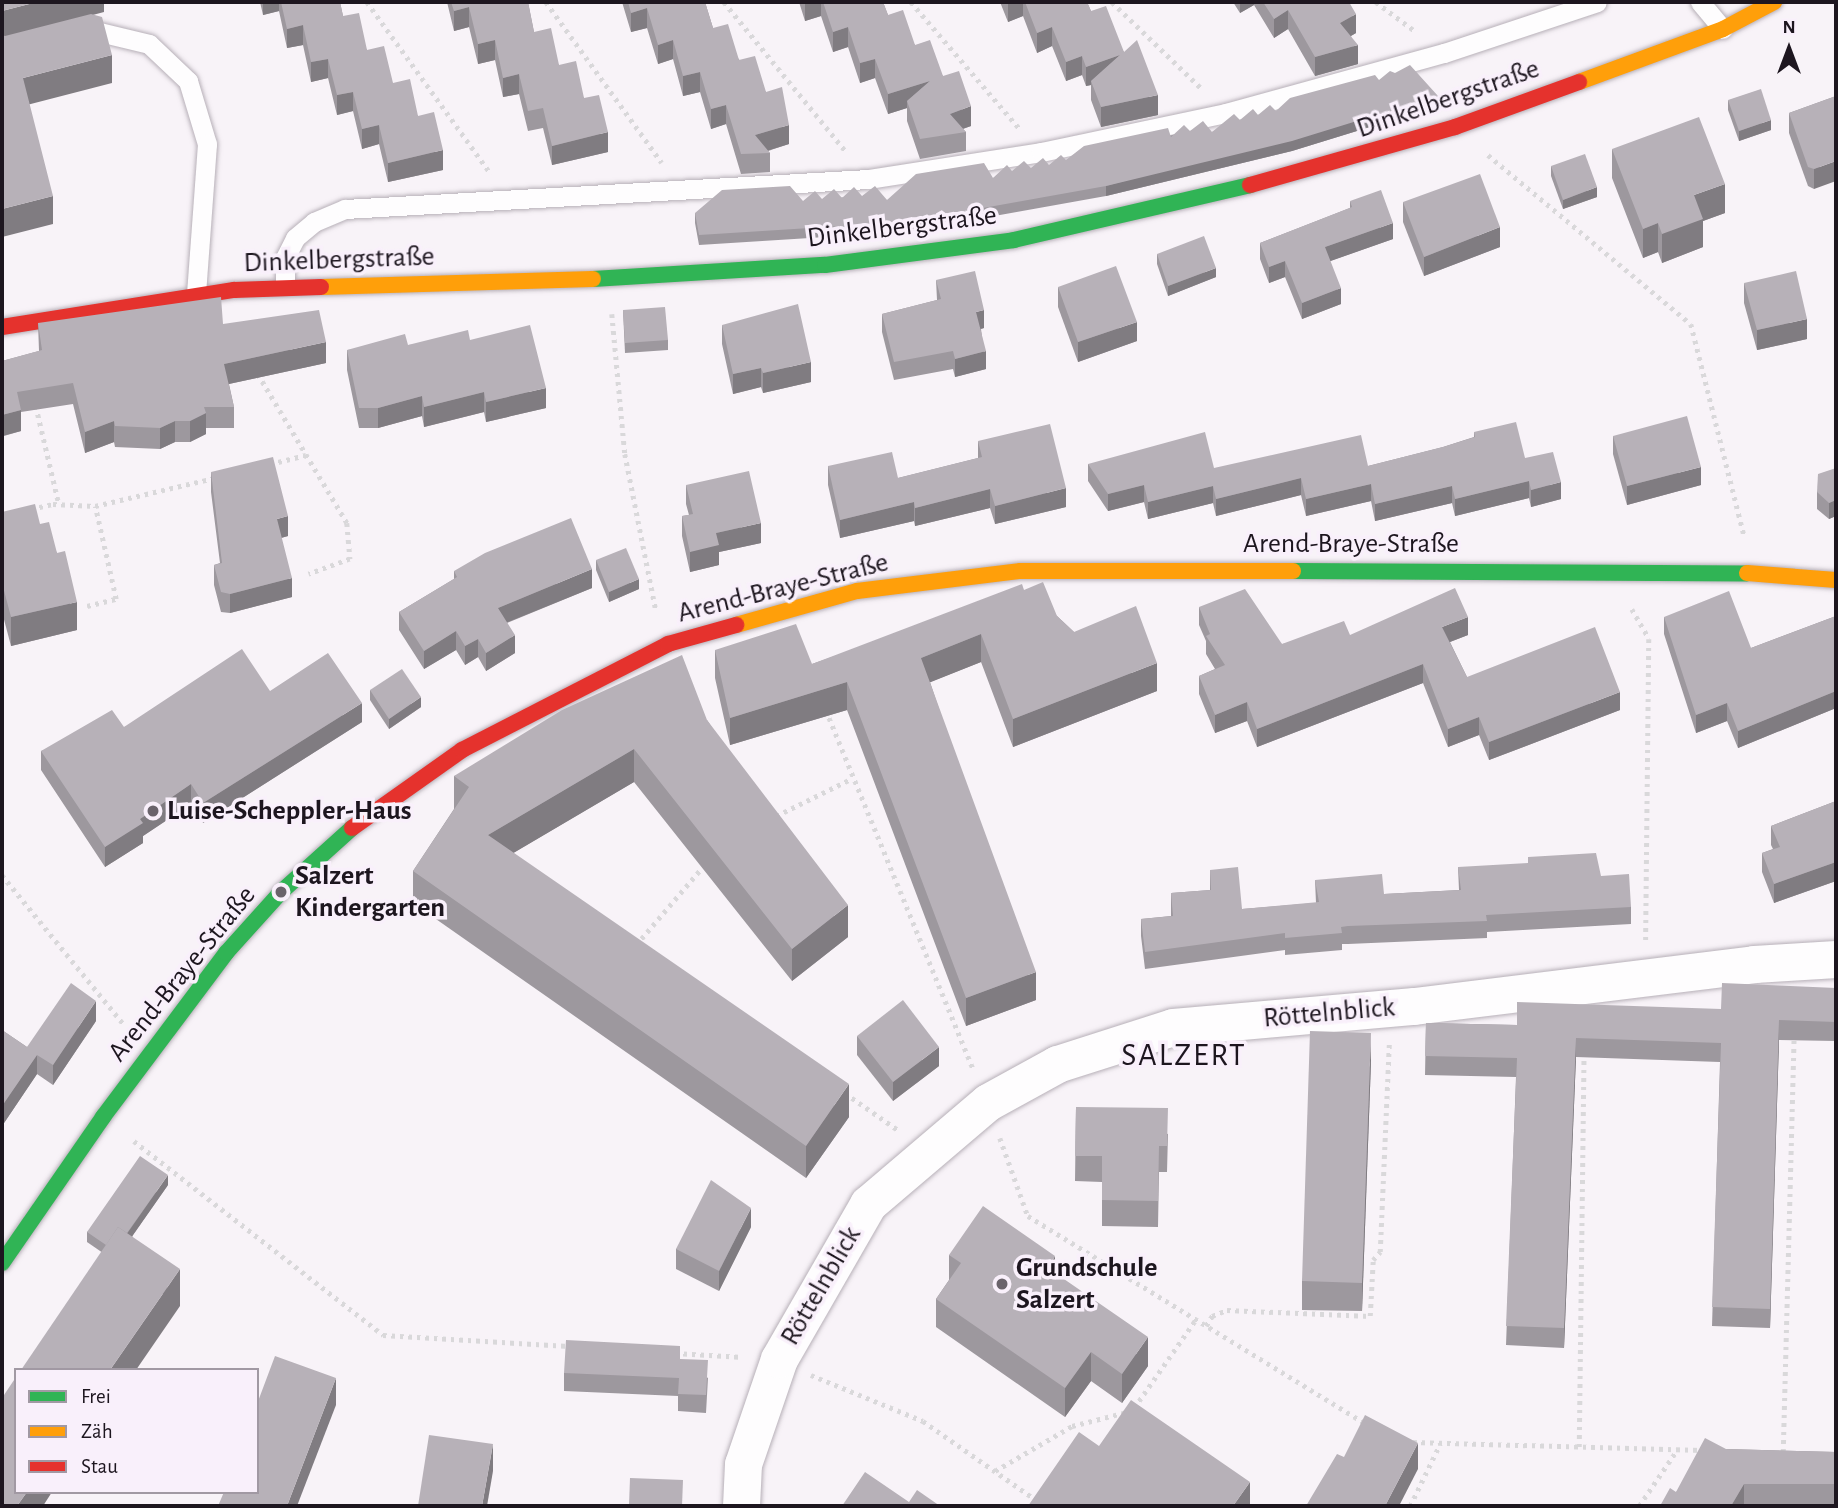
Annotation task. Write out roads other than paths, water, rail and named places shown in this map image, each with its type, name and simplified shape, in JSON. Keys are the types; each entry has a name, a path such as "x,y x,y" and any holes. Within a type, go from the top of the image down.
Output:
{"street":[{"name":"Dinkelbergstraße","path":"2,327 196,293 285,286 609,279 825,265 1014,240 1269,181 1455,127 1723,29 1774,2"},
{"name":"Arend-Braye-Straße","path":"2,1263 150,1053 226,954 281,892 341,836 461,750 668,644 728,624 857,591 1021,571 1629,570 1754,573 1836,580"},
{"name":"Röttelnblick","path":"741,1506 743,1464 779,1359 868,1204 988,1102 1057,1064 1173,1027 1391,1007 1646,976 1836,959"}],"lane":[{"path":"285,286 285,258 295,238 314,222 345,209 683,192 869,179 1041,152 1226,113 1444,52 1597,2"},
{"path":"1700,2 1723,29"},
{"path":"65,36 90,30 149,44 188,81 207,144 196,293"}],"place":[{"name":"Luise‑Scheppler‑Haus","path":"153,811"},
{"name":"Salzert Kindergarten","path":"281,892"},
{"name":"Grundschule Salzert","path":"1002,1284"}],"district":[{"name":"SALZERT","path":"1184,1055"}]}
